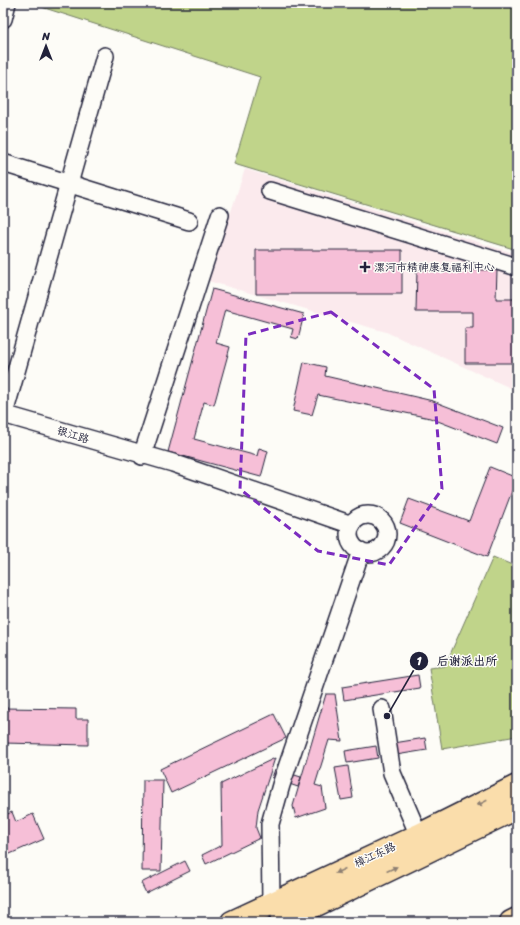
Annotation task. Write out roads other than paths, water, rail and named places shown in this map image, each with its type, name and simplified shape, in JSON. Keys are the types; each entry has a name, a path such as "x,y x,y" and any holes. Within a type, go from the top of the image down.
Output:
{"main road":[{"name":"樟江东路","path":"280,922 423,844 517,786"},
{"name":"樟江东路","path":"232,922 271,902 517,808"},
{"path":"511,922 517,919"}],"street":[{"path":"3,19 8,3"},
{"path":"3,414 105,56"},
{"path":"3,163 188,221"},
{"path":"270,191 517,267"},
{"path":"142,456 220,215"},
{"name":"银江路","path":"3,414 142,456 173,463 352,525"},
{"path":"373,516 379,518 386,528 386,540 379,549 367,553 361,551 355,548 350,537 352,525 361,517 373,516"},
{"path":"271,902 270,824 281,785 361,551"},
{"path":"382,709 392,773 423,844"}],"place":[{"name":"漯河市精神康复福利中心","path":"365,267"},
{"name":"后谢派出所","path":"387,716"}]}
